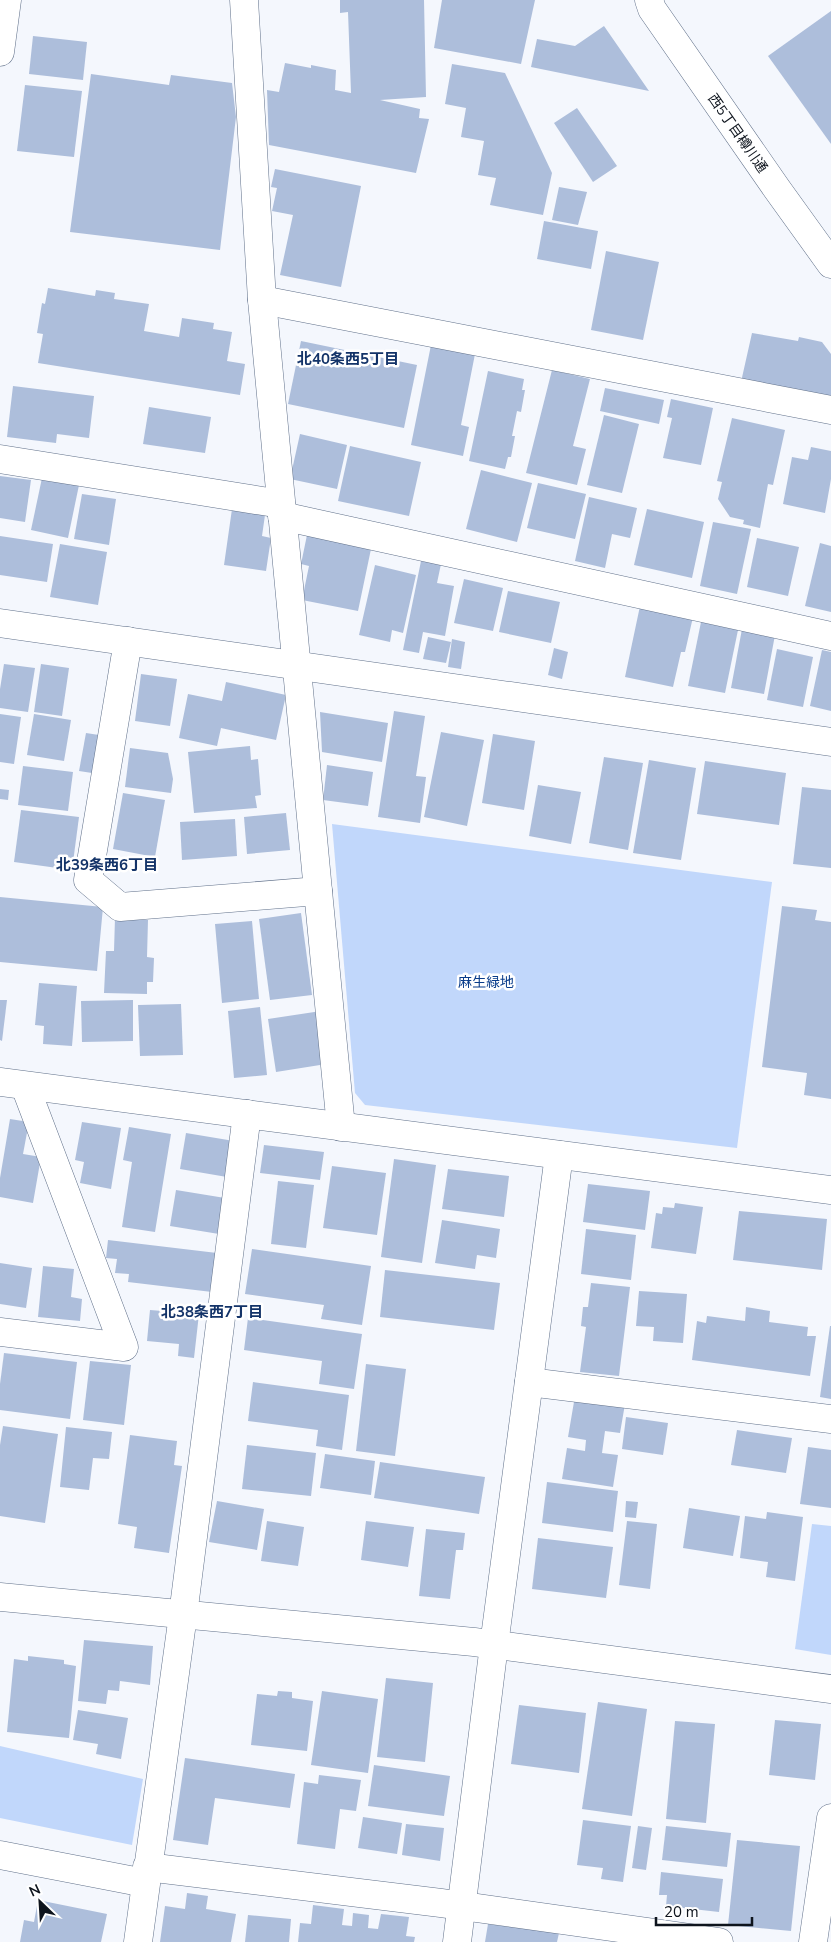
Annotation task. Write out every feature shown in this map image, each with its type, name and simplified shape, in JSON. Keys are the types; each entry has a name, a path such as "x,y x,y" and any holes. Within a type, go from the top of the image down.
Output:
{"street":[{"path":"0,52 7,0"},
{"path":"244,0 262,300 341,1127"},
{"name":"西5丁目樽川通","path":"649,0 652,9 831,264"},
{"path":"262,300 831,410"},
{"path":"0,459 282,510 831,636"},
{"path":"0,624 831,742"},
{"path":"128,641 88,880 120,906 318,891"},
{"path":"12,1084 831,1190"},
{"path":"0,1332 124,1347 12,1084"},
{"path":"138,1942 183,1615 247,1114"},
{"path":"457,1942 494,1645 559,1156"},
{"path":"529,1382 831,1419"},
{"path":"0,1598 494,1645 831,1689"},
{"path":"813,1942 831,1818"},
{"path":"0,1855 146,1875 462,1906 719,1942"}],"green space":[{"name":"麻生緑地","path":"332,824 772,882 737,1148 365,1105 355,1093"},
{"path":"812,1524 831,1526 831,1655 795,1649"},
{"path":"0,1746 143,1779 132,1845 0,1818"}],"building":[{"path":"340,0 424,0 426,97 380,100 420,109 419,118 429,119 416,173 269,145 267,90 279,92 285,63 311,68 311,65 336,70 335,90 351,93 348,12 340,13"},
{"path":"442,0 535,0 521,64 434,48"},
{"path":"831,11 831,144 768,56"},
{"path":"604,26 649,91 531,67 537,39 575,46"},
{"path":"33,36 87,42 83,80 29,74"},
{"path":"452,64 505,73 552,173 543,215 490,205 496,178 478,175 484,141 461,137 466,108 445,104"},
{"path":"91,74 169,85 171,75 232,83 236,117 220,250 70,232"},
{"path":"25,85 82,91 74,157 17,151"},
{"path":"577,108 617,166 593,182 554,123"},
{"path":"275,169 361,186 341,287 280,275 293,215 272,211 277,188 271,187"},
{"path":"559,187 587,192 578,225 552,220"},
{"path":"544,221 598,231 591,269 537,259"},
{"path":"606,251 659,262 643,340 591,330"},
{"path":"48,288 95,296 96,290 115,293 114,299 149,304 144,331 179,337 182,318 214,323 213,329 232,332 227,361 245,364 240,395 38,363 43,334 37,333 42,303 45,304"},
{"path":"752,333 798,341 799,337 822,342 831,354 831,400 741,382"},
{"path":"301,341 417,365 404,428 288,404"},
{"path":"431,345 475,354 461,425 469,427 463,456 411,445"},
{"path":"552,370 590,379 573,446 586,449 577,485 526,473"},
{"path":"488,371 524,379 522,390 525,390 521,412 517,411 512,436 515,436 511,457 508,457 505,469 469,461"},
{"path":"13,386 94,396 89,438 57,434 56,443 7,437"},
{"path":"605,388 664,400 659,424 600,411"},
{"path":"671,399 713,408 701,465 663,458 672,418 667,417"},
{"path":"149,407 211,417 205,453 143,444"},
{"path":"604,415 639,424 622,493 587,485"},
{"path":"732,418 785,430 773,485 768,484 760,528 743,524 744,520 730,517 718,499 722,482 717,481"},
{"path":"300,434 347,445 337,489 290,479"},
{"path":"350,446 421,462 409,516 338,501"},
{"path":"811,447 831,451 831,479 825,513 783,504 792,457 808,460"},
{"path":"481,470 532,483 517,542 466,529"},
{"path":"0,476 31,480 25,522 0,518"},
{"path":"42,478 79,485 68,538 31,530"},
{"path":"538,483 586,494 575,539 527,528"},
{"path":"82,494 116,499 109,545 74,539"},
{"path":"589,497 637,508 630,538 612,534 605,568 575,561"},
{"path":"233,502 265,515 262,536 271,538 266,571 224,565"},
{"path":"647,509 704,522 692,578 634,565"},
{"path":"713,522 751,529 737,594 700,586"},
{"path":"307,535 371,549 358,611 302,600 309,566 301,564"},
{"path":"0,536 53,544 47,582 0,575"},
{"path":"757,538 799,547 788,596 747,587"},
{"path":"820,543 831,546 831,612 805,606"},
{"path":"60,544 107,552 98,605 50,597"},
{"path":"421,561 441,564 437,583 454,586 445,636 423,632 419,653 403,650"},
{"path":"375,565 416,575 403,633 392,630 390,642 359,635"},
{"path":"464,579 503,588 493,631 454,623"},
{"path":"508,591 560,602 551,643 499,632"},
{"path":"640,606 693,617 685,652 681,652 673,687 625,677"},
{"path":"701,622 738,630 725,693 688,686"},
{"path":"742,629 775,635 764,694 731,688"},
{"path":"428,637 451,642 446,663 423,659"},
{"path":"452,639 465,642 461,669 448,667"},
{"path":"554,648 568,652 562,679 548,675"},
{"path":"777,649 813,657 803,707 767,700"},
{"path":"822,650 831,652 831,711 810,706"},
{"path":"4,664 35,668 28,712 0,708 0,689"},
{"path":"41,664 69,668 62,716 34,712"},
{"path":"141,674 177,679 170,726 135,721"},
{"path":"226,682 286,695 276,740 221,728 217,746 179,738 188,694 222,701"},
{"path":"394,711 425,716 416,776 426,777 420,823 378,817"},
{"path":"320,712 388,723 382,762 322,752"},
{"path":"0,714 21,717 14,764 0,762"},
{"path":"34,714 71,720 64,761 27,755"},
{"path":"441,732 484,740 467,826 424,817"},
{"path":"86,733 99,735 92,773 79,771"},
{"path":"493,734 535,741 524,810 482,803"},
{"path":"250,746 251,760 258,759 261,795 255,796 257,808 194,813 188,752"},
{"path":"130,748 168,753 173,779 171,793 125,787"},
{"path":"604,757 643,763 628,850 589,843"},
{"path":"649,760 696,768 681,860 633,853"},
{"path":"705,761 786,773 779,825 697,814"},
{"path":"327,765 373,772 368,806 323,800"},
{"path":"23,766 73,772 68,811 18,805"},
{"path":"538,785 581,792 571,844 529,836"},
{"path":"802,787 831,790 831,868 793,864"},
{"path":"0,789 9,790 8,800 0,799"},
{"path":"123,793 165,800 155,857 113,849"},
{"path":"21,810 79,817 72,870 14,862"},
{"path":"286,813 290,850 247,854 244,817"},
{"path":"235,819 237,856 182,860 180,822"},
{"path":"0,897 103,907 97,971 0,962"},
{"path":"782,906 817,910 815,920 831,922 831,1099 804,1095 807,1073 762,1067"},
{"path":"301,913 312,995 270,1000 259,919"},
{"path":"115,918 148,920 147,957 154,958 153,982 147,982 147,994 104,993 106,951 114,951"},
{"path":"252,921 259,999 222,1003 215,924"},
{"path":"39,983 77,986 72,1046 43,1044 44,1026 35,1025"},
{"path":"0,1000 7,1000 2,1041 0,1040"},
{"path":"133,1000 133,1041 82,1042 81,1001"},
{"path":"181,1004 183,1055 140,1056 138,1005"},
{"path":"260,1007 267,1075 234,1078 228,1011"},
{"path":"321,1011 328,1056 320,1065 276,1072 268,1019"},
{"path":"10,1119 29,1122 23,1154 41,1157 33,1203 0,1197 0,1178"},
{"path":"82,1122 121,1128 111,1189 80,1183 84,1162 75,1160"},
{"path":"129,1127 171,1134 155,1232 122,1227 132,1162 123,1160"},
{"path":"186,1133 234,1141 227,1177 180,1169"},
{"path":"264,1145 324,1152 320,1180 260,1173"},
{"path":"394,1159 436,1165 422,1263 381,1257"},
{"path":"332,1166 386,1173 377,1235 323,1228"},
{"path":"448,1169 509,1176 504,1217 442,1209"},
{"path":"278,1181 314,1185 306,1248 271,1244"},
{"path":"588,1184 650,1191 645,1230 583,1222"},
{"path":"176,1190 225,1198 219,1234 170,1226"},
{"path":"675,1203 703,1207 696,1254 651,1248 656,1213 662,1214 663,1207 674,1208"},
{"path":"739,1211 827,1219 822,1270 733,1260"},
{"path":"442,1220 500,1229 496,1258 477,1255 475,1269 435,1263"},
{"path":"586,1229 636,1235 631,1280 581,1274"},
{"path":"108,1240 217,1253 212,1292 128,1282 129,1274 115,1273 117,1259 106,1258"},
{"path":"252,1249 371,1266 362,1325 321,1319 324,1305 245,1294"},
{"path":"0,1263 32,1268 26,1308 0,1304"},
{"path":"43,1266 74,1269 71,1297 82,1299 80,1321 38,1317"},
{"path":"385,1270 500,1283 494,1330 380,1317"},
{"path":"591,1283 630,1287 619,1376 580,1372 586,1327 581,1326 583,1307 588,1307"},
{"path":"639,1291 687,1294 683,1343 653,1341 654,1327 636,1326"},
{"path":"746,1307 770,1311 769,1322 808,1327 807,1336 816,1336 810,1376 692,1360 697,1321 706,1323 707,1316 745,1321"},
{"path":"150,1310 199,1314 194,1358 178,1356 179,1344 147,1341"},
{"path":"248,1318 362,1334 354,1389 319,1384 322,1361 244,1350"},
{"path":"831,1326 831,1399 820,1397"},
{"path":"4,1353 77,1362 70,1419 0,1410 0,1384"},
{"path":"90,1361 131,1365 124,1425 83,1420"},
{"path":"366,1364 406,1369 395,1456 356,1451"},
{"path":"253,1382 349,1395 342,1450 316,1446 318,1430 248,1421"},
{"path":"575,1396 625,1404 620,1433 605,1431 602,1453 618,1455 613,1487 562,1479 567,1448 585,1451 586,1440 568,1437"},
{"path":"626,1417 668,1423 663,1455 622,1449"},
{"path":"3,1426 58,1434 45,1523 0,1516 0,1445"},
{"path":"66,1427 112,1432 109,1459 93,1458 89,1490 60,1487"},
{"path":"737,1430 792,1438 786,1473 731,1465"},
{"path":"130,1435 177,1441 174,1465 182,1466 169,1553 134,1548 137,1527 118,1524"},
{"path":"247,1445 316,1453 311,1496 242,1489"},
{"path":"808,1447 831,1450 831,1508 800,1504"},
{"path":"325,1454 375,1461 371,1495 320,1488"},
{"path":"380,1462 485,1477 479,1514 374,1498"},
{"path":"547,1482 618,1491 613,1532 542,1523"},
{"path":"217,1501 264,1509 257,1550 209,1542"},
{"path":"626,1501 638,1502 636,1518 625,1517"},
{"path":"689,1508 740,1516 733,1556 683,1548"},
{"path":"767,1512 803,1517 795,1581 766,1577 768,1562 740,1558 745,1516 766,1519"},
{"path":"267,1521 304,1527 298,1566 261,1561"},
{"path":"366,1521 414,1527 408,1567 361,1560"},
{"path":"627,1521 657,1524 650,1589 619,1585"},
{"path":"426,1529 465,1533 463,1550 456,1550 450,1599 419,1596"},
{"path":"538,1538 613,1547 606,1598 532,1589"},
{"path":"84,1640 153,1646 150,1685 120,1681 119,1691 108,1690 106,1704 78,1701"},
{"path":"28,1656 64,1660 64,1664 76,1666 69,1738 7,1732 14,1659 28,1661"},
{"path":"386,1678 433,1683 425,1762 377,1757"},
{"path":"278,1691 292,1692 292,1698 313,1701 307,1751 251,1745 257,1694 277,1696"},
{"path":"322,1691 378,1699 368,1773 311,1765"},
{"path":"598,1702 647,1709 632,1816 582,1809"},
{"path":"519,1705 586,1713 579,1773 511,1764"},
{"path":"78,1710 128,1718 121,1759 96,1754 98,1744 73,1740"},
{"path":"775,1720 821,1724 815,1780 769,1775"},
{"path":"675,1721 715,1724 706,1823 666,1819"},
{"path":"185,1758 295,1774 290,1808 215,1798 208,1845 173,1840"},
{"path":"374,1765 450,1776 444,1816 368,1806"},
{"path":"319,1775 361,1780 356,1811 340,1809 335,1849 297,1844 304,1782 318,1784"},
{"path":"363,1817 402,1823 397,1854 358,1848"},
{"path":"583,1820 631,1826 623,1882 601,1879 603,1868 577,1865"},
{"path":"406,1824 444,1828 440,1861 402,1855"},
{"path":"638,1826 652,1828 646,1870 632,1868"},
{"path":"666,1826 731,1833 727,1867 662,1860"},
{"path":"737,1840 800,1846 791,1931 728,1925"},
{"path":"661,1872 723,1879 719,1912 666,1906 667,1895 659,1895"},
{"path":"187,1893 208,1896 206,1909 236,1914 231,1942 160,1942 165,1906 185,1909"},
{"path":"38,1900 107,1914 101,1942 20,1942 24,1920 34,1922"},
{"path":"313,1905 344,1909 342,1925 352,1926 353,1913 369,1915 368,1928 378,1929 381,1914 409,1917 406,1936 415,1937 414,1942 298,1942 300,1923 311,1924"},
{"path":"248,1915 291,1919 289,1942 245,1942"},
{"path":"488,1924 559,1933 557,1942 485,1942"}],"district":[{"name":"北40条西5丁目","path":"348,359"},
{"name":"北39条西6丁目","path":"107,865"},
{"name":"北38条西7丁目","path":"212,1312"}]}
